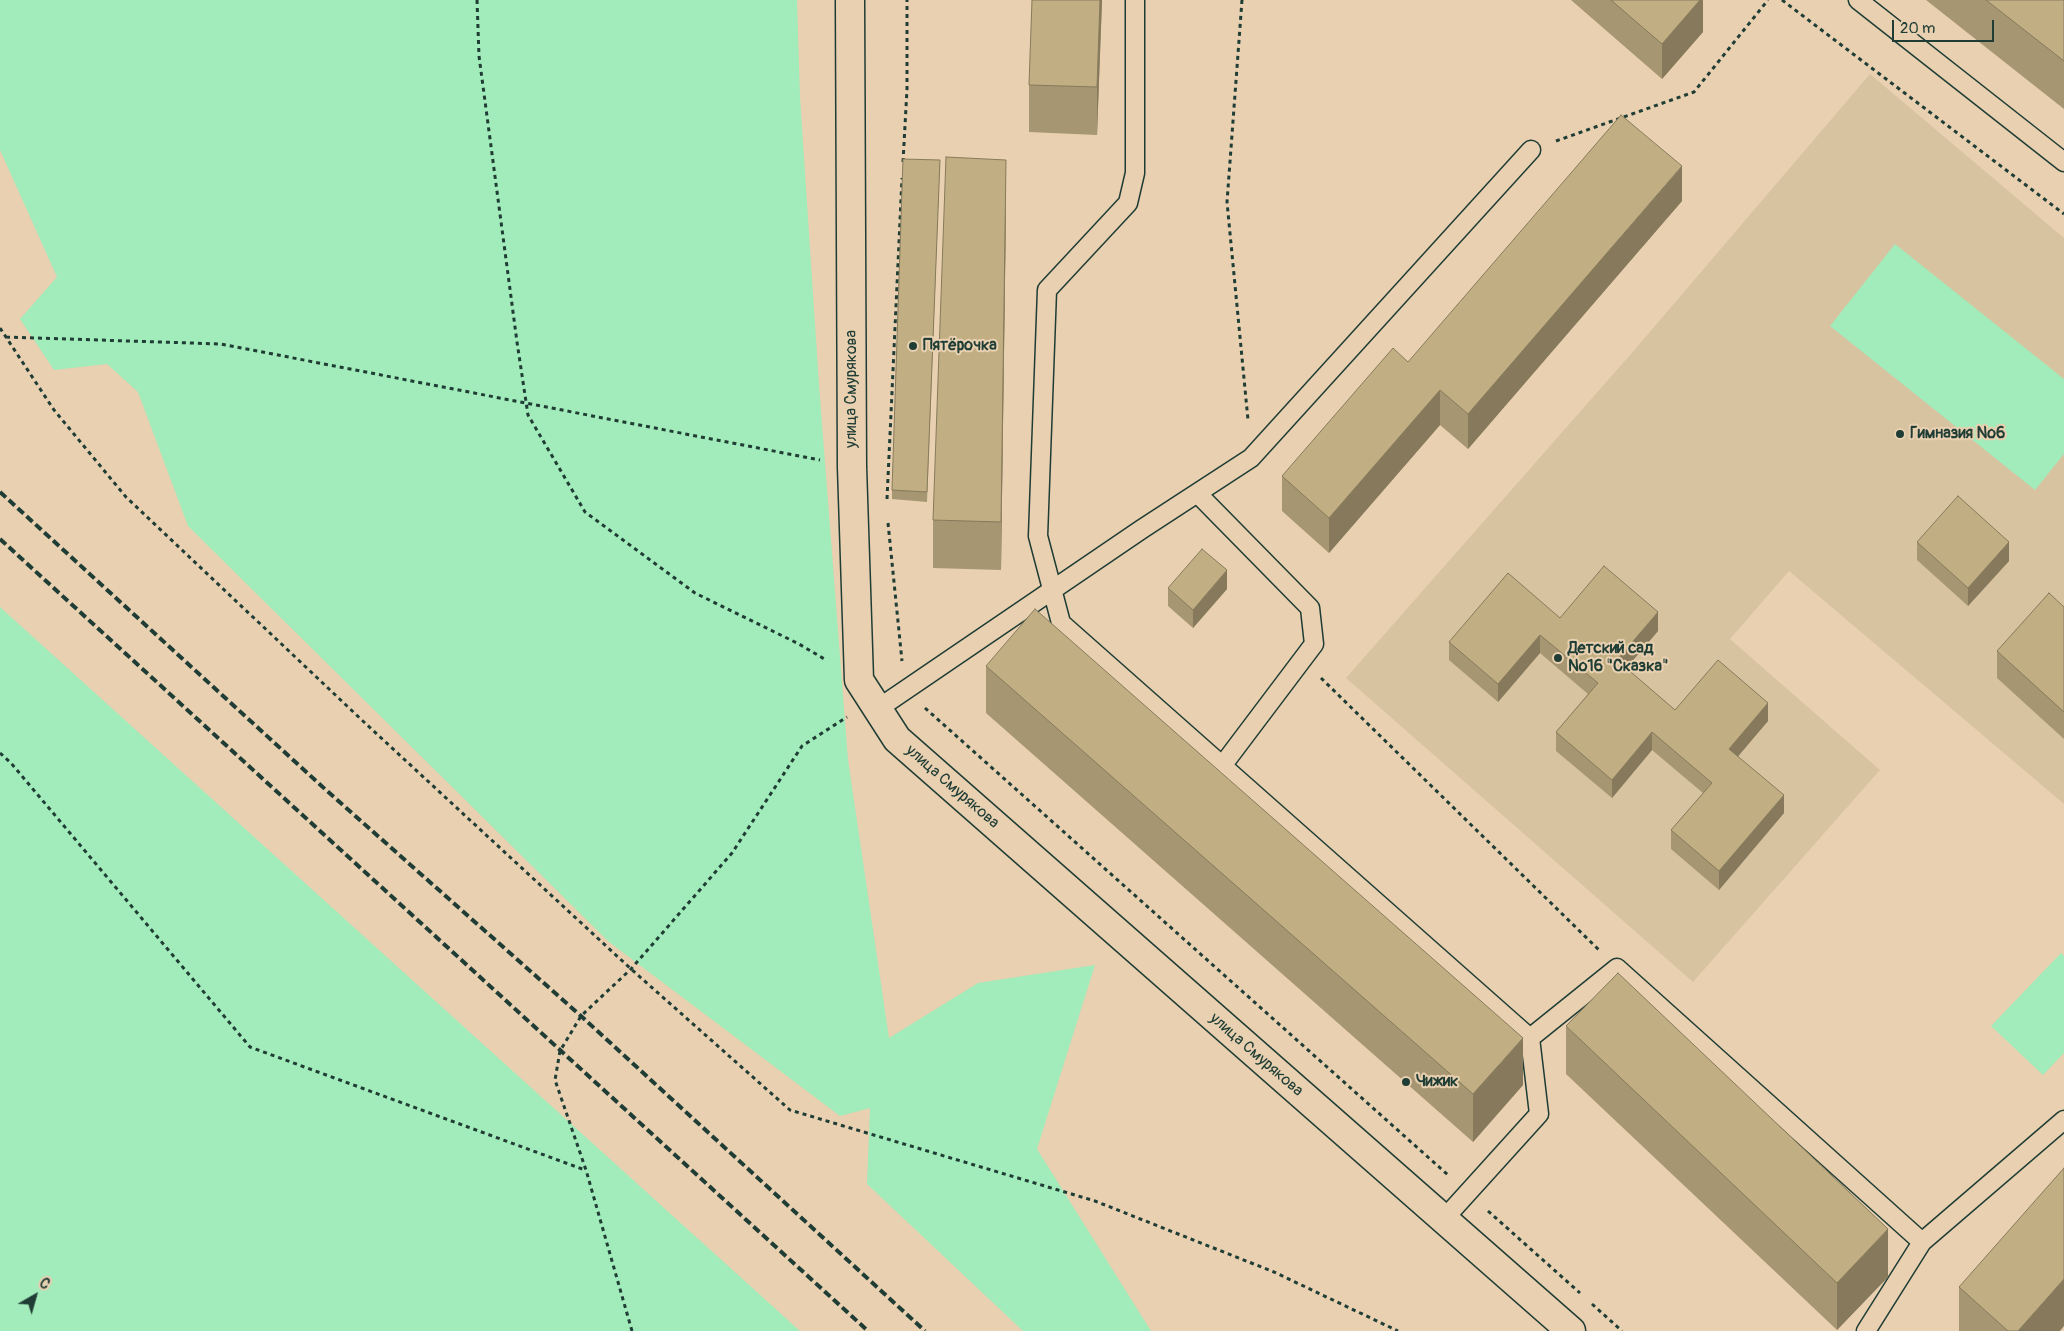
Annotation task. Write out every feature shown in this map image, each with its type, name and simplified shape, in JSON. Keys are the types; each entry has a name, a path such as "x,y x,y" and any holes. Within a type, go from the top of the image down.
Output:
{"street":[{"name":"улица Смурякова","path":"850,0 852,467 869,697 896,739 1571,1331"}],"lane":[{"path":"1135,0 1135,173 1128,203 1047,290 1038,536 1051,590 1061,623 1530,1038 1539,1114 1444,1219"},
{"path":"1858,0 2064,162"},
{"path":"869,697 905,690 1051,590 1251,458 1531,150"},
{"path":"1197,493 1310,608 1314,644 1222,766"},
{"path":"1530,1038 1617,968 1922,1242"},
{"path":"1866,1331 1922,1242 2064,1120"}],"path":[{"path":"477,0 479,56 528,415 584,512 695,593 799,644 869,697 802,746 732,853 631,969 581,1016 560,1051 555,1080 586,1170 632,1331"},
{"path":"903,168 907,89 907,0"},
{"path":"1242,0 1227,202 1251,458"},
{"path":"1531,150 1694,92 1768,0"},
{"path":"1782,0 2064,214"},
{"path":"887,501 902,178"},
{"path":"0,328 54,410 126,497 364,722 631,969 790,1110 1095,1202 1274,1272 1398,1331"},
{"path":"6,337 221,344 828,462"},
{"path":"888,519 905,690 1622,1331"},
{"path":"1302,660 1617,968"},
{"path":"0,753 17,770 250,1047 586,1170"}],"shaded area":[{"path":"1870,74 2064,238 2064,804 1789,571 1730,639 1880,770 1693,982 1346,678 1637,347"}],"green space":[{"path":"0,0 797,0 800,97 819,385 848,760 889,1038 978,983 1095,965 1037,1149 1151,1331 1023,1331 867,1184 870,1108 840,1116 609,942 188,526 138,392 107,364 54,370 20,319 57,277 0,150"},
{"path":"1895,244 2064,379 2064,454 2035,490 1830,326"},
{"path":"0,607 800,1331 0,1331"},
{"path":"2061,953 2064,956 2064,1053 2043,1075 1991,1026"}],"building":[{"path":"1032,0 1100,0 1097,87 1029,85"},
{"path":"1611,0 1700,0 1662,44"},
{"path":"1986,0 2064,0 2064,61"},
{"path":"1621,115 1682,166 1468,414 1440,390 1329,518 1282,476 1393,348 1408,362"},
{"path":"946,157 1006,160 1001,522 933,520"},
{"path":"903,159 940,160 927,492 892,490"},
{"path":"1958,496 2009,542 1968,588 1917,542"},
{"path":"1202,549 1227,570 1193,610 1168,588"},
{"path":"1604,566 1658,612 1617,660 1675,710 1718,660 1768,703 1729,749 1784,795 1719,871 1671,830 1712,783 1652,732 1612,780 1556,732 1598,683 1540,635 1498,684 1449,642 1508,573 1560,618"},
{"path":"2049,593 2064,607 2064,712 1997,651"},
{"path":"1035,609 1523,1038 1473,1094 986,666"},
{"path":"1618,973 1888,1229 1837,1283 1566,1026"},
{"path":"2064,1168 2064,1279 2018,1331 2008,1331 1959,1287"}],"railway":[{"path":"0,492 326,790 581,1016 925,1331"},
{"path":"0,539 868,1331"}],"place":[{"name":"Пятёрочка","path":"913,346"},
{"name":"Гимназия №6","path":"1900,434"},
{"name":"Детский сад №16 \"Сказка\"","path":"1558,658"},
{"name":"Чижик","path":"1406,1082"}]}
